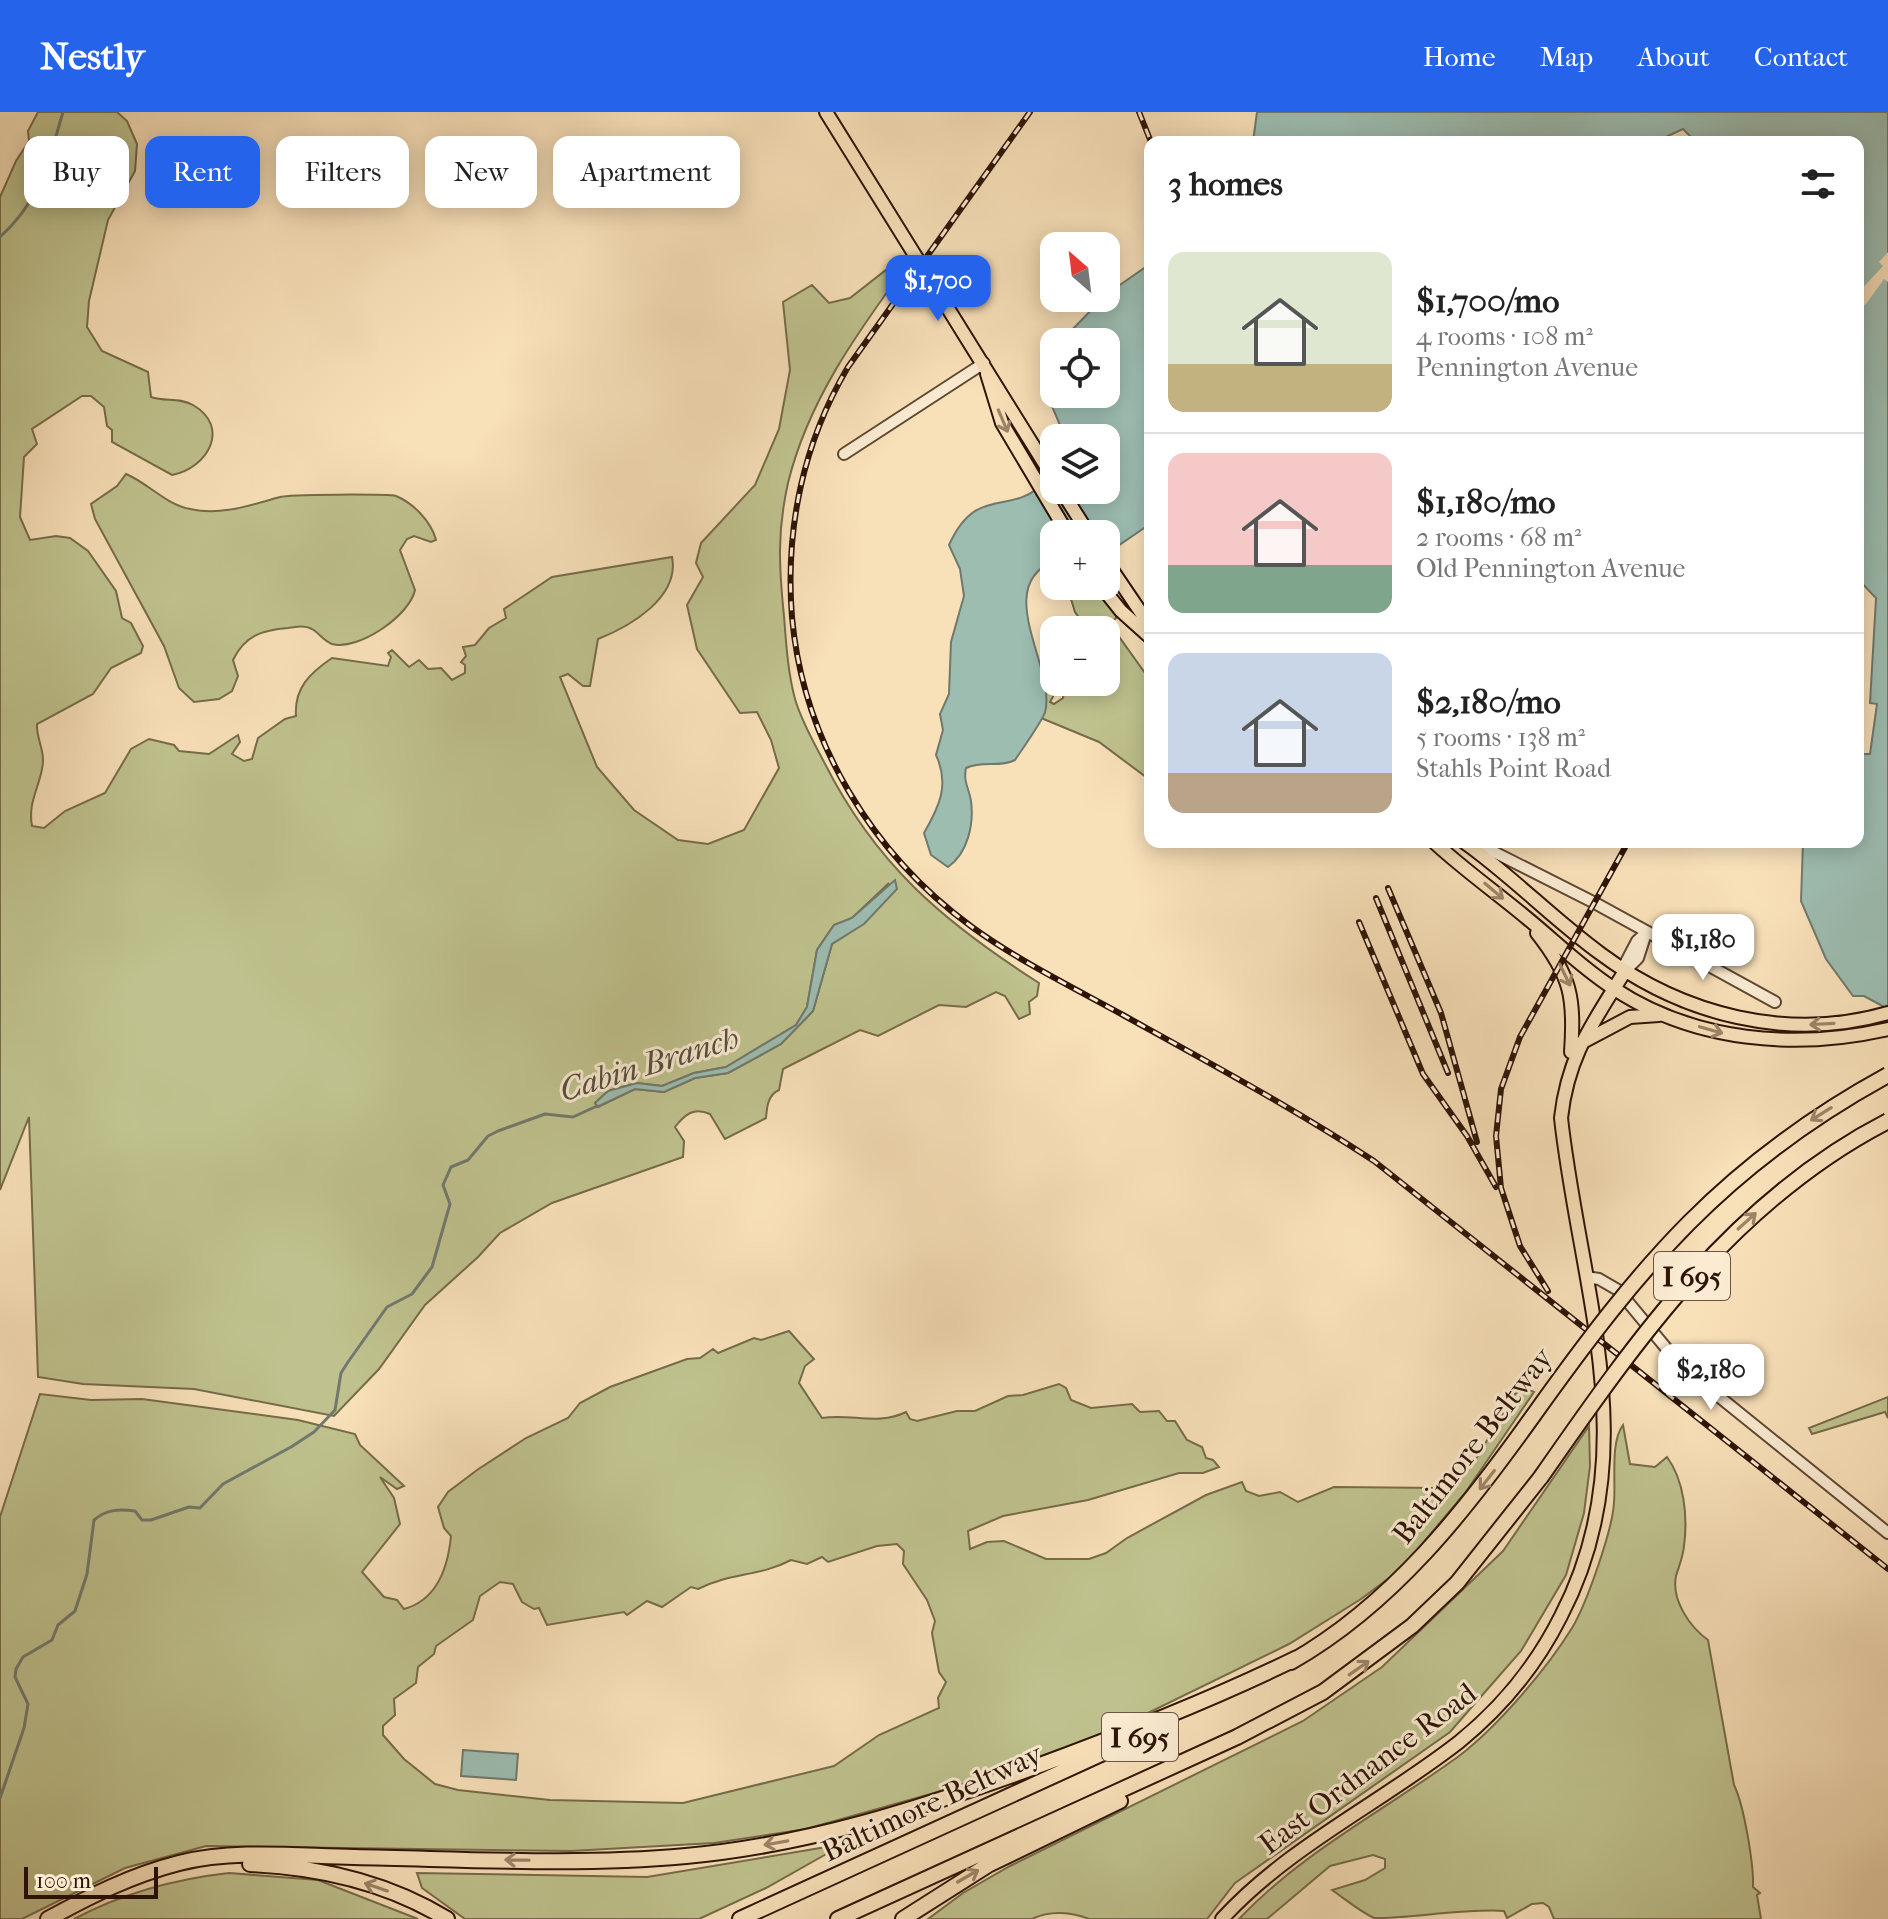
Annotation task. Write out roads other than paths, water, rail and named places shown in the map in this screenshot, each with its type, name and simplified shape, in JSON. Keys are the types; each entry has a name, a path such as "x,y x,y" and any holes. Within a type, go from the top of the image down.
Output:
{"highway":[{"name":"Baltimore Beltway","path":"740,1919 1201,1708 1297,1658 1377,1599 1424,1555 1460,1515 1617,1299 1690,1218 1769,1149 1888,1075"},
{"name":"I 695","path":"838,1919 1237,1737 1323,1692 1412,1626 1457,1583 1541,1477 1648,1326 1719,1246 1794,1181 1888,1121"},
{"path":"48,1919 142,1874 208,1858 275,1855 599,1861 690,1856 809,1837 928,1806 1213,1697 1297,1658"},
{"path":"903,1919 988,1865 1172,1776 1323,1692"},
{"path":"72,1906 143,1878 194,1868 250,1864 288,1866 351,1878 410,1900 447,1919"}],"main road":[{"path":"826,112 1040,457"},
{"path":"984,363 1002,423 1059,520"},
{"path":"1120,582 1144,617"},
{"path":"1112,600 1144,632"},
{"path":"1441,848 1614,989 1669,1016 1726,1035 1772,1040 1831,1038 1888,1029"},
{"path":"1472,848 1625,970 1675,999 1755,1021 1829,1024 1888,1013"},
{"path":"1520,912 1550,949 1571,988 1574,1006 1570,1066"},
{"name":"East Ordnance Road","path":"1222,1919 1281,1863 1460,1741 1506,1696 1552,1634 1587,1556 1604,1475 1604,1384 1561,1118 1570,1066 1578,1045 1625,970"},
{"path":"1578,1045 1630,1017 1669,1016"}],"street":[{"path":"844,454 984,363"},
{"path":"1486,848 1593,902 1775,1002"},
{"name":"East Ordnance Road","path":"1625,970 1638,958 1646,933"},
{"path":"1586,1277 1618,1290 1681,1366 1888,1533"}],"waterway":[{"path":"0,237 34,195 63,112"},
{"name":"Cabin Branch","path":"0,1798 24,1728 28,1704 15,1677 16,1669 23,1657 52,1640 58,1625 75,1611 87,1574 94,1520 113,1511 135,1511 142,1520 151,1520 189,1507 200,1508 223,1484 314,1432 335,1410 341,1373 387,1307 412,1294 432,1267 450,1204 443,1185 451,1167 468,1160 488,1136 498,1131 545,1114 573,1117 597,1106"}],"railway":[{"path":"1030,112 848,367 819,426 800,488 791,552 792,617 799,663 827,750 849,791 874,830 903,865 936,898 972,927 1027,962 1313,1122 1374,1161 1888,1569"},
{"path":"1139,112 1149,136"},
{"path":"1548,1291 1520,1246 1501,1188 1496,1136 1501,1089 1520,1037 1625,848"},
{"path":"1388,888 1441,1013 1477,1142"},
{"path":"1376,898 1448,1073"},
{"path":"1359,922 1423,1074 1467,1136 1496,1187"}]}
